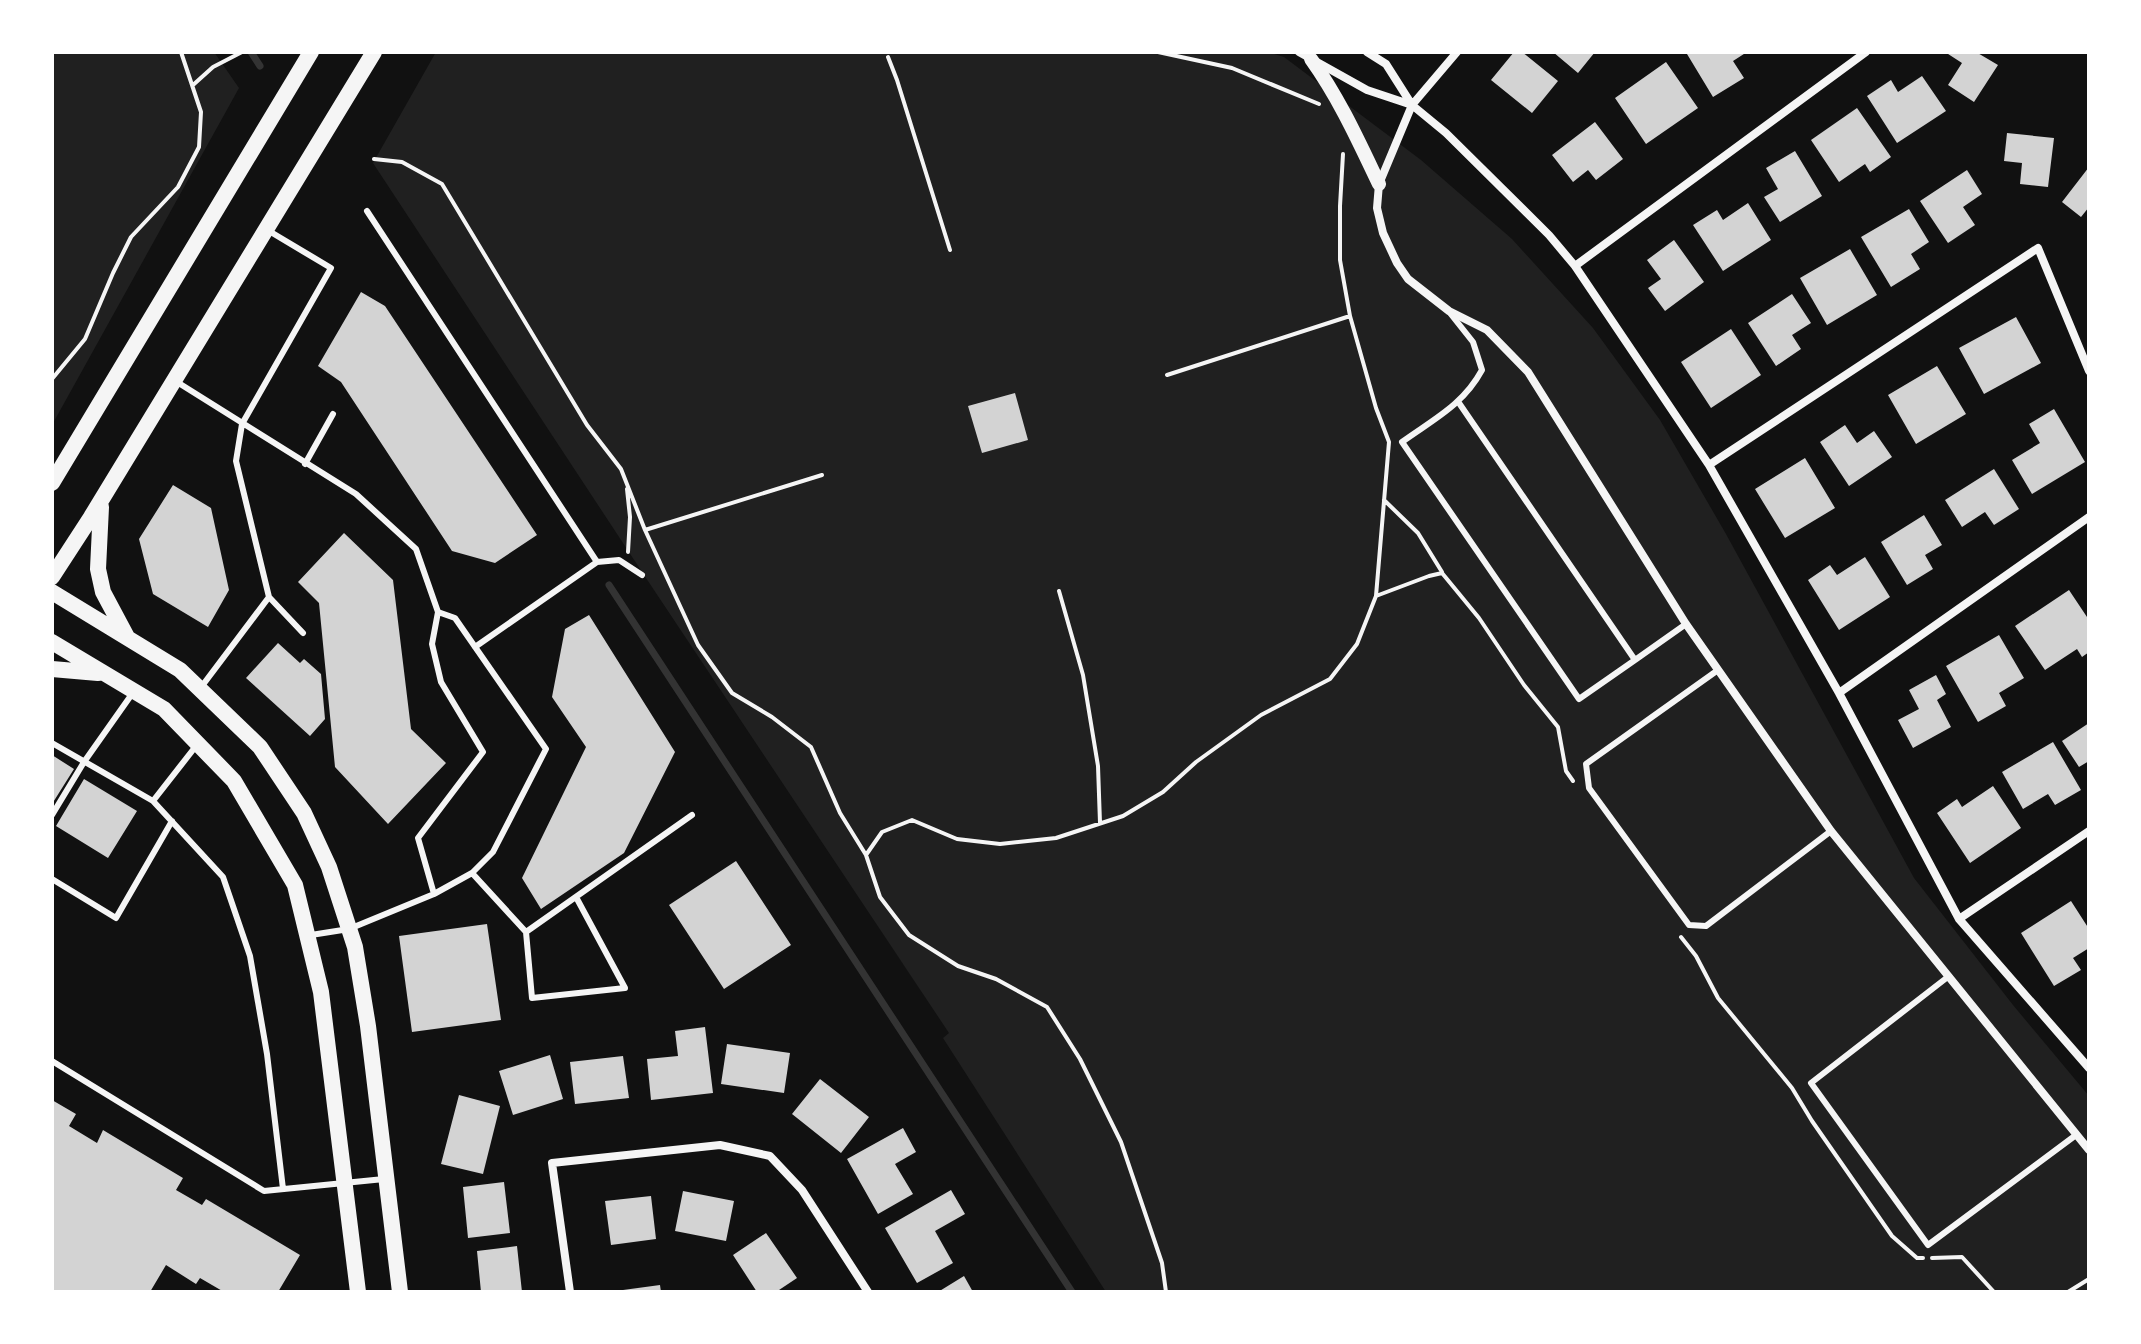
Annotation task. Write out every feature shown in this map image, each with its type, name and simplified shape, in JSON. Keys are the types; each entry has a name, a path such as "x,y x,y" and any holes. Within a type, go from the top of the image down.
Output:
{"main road":[{"path":"52,483 311,52"},
{"path":"52,577 374,52"},
{"path":"101,501 98,569 103,592 128,638"},
{"path":"52,592 180,670 260,747 304,813 329,867 355,947 368,1026 400,1292"},
{"path":"52,642 164,709 234,781 295,885 321,992 358,1292"},
{"path":"52,669 105,674"}],"street":[{"path":"1367,52 1386,64 1412,105 1446,133 1549,235 1575,266 1709,465 1839,693 1959,919 2089,1068"},
{"path":"1457,52 1412,105 1379,184 1377,208 1383,233 1397,263 1408,279 1449,311 1487,330 1528,372 1686,624 1831,831 2089,1150"},
{"path":"1575,266 1866,52"},
{"path":"1305,55 1367,90 1412,105"},
{"path":"1305,55 1332,88 1379,184"},
{"path":"1709,465 2038,248 2089,371"},
{"path":"1839,693 2089,517"},
{"path":"1959,919 2089,831"},
{"path":"570,1292 552,1163 720,1145 770,1156 802,1190 868,1292"}],"lane":[{"path":"367,211 597,562"},
{"path":"266,230 331,268 242,424 236,461 269,597 303,633"},
{"path":"1449,311 1473,342 1482,370 1472,389 1459,403 1402,442 1579,699 1686,624"},
{"path":"174,380 356,494 416,549 438,612 432,644 441,682 483,752 418,838 434,894"},
{"path":"1459,403 1635,660"},
{"path":"305,464 333,414"},
{"path":"475,647 597,562 619,560 642,575"},
{"path":"200,689 269,597"},
{"path":"307,936 349,929 434,894 472,873 493,852 546,749 455,618 438,612"},
{"path":"1718,670 1586,764 1589,788 1689,925 1706,926 1831,831"},
{"path":"52,815 84,762 135,691"},
{"path":"52,743 153,801 223,877 250,956 267,1054 283,1189"},
{"path":"153,801 198,744"},
{"path":"526,932 692,815"},
{"path":"52,879 116,918 172,821"},
{"path":"472,873 526,932 532,998 625,988 576,897"},
{"path":"1949,976 1811,1083 1928,1245 2076,1135"},
{"path":"52,1061 264,1191 386,1178"}],"path":[{"path":"52,379 85,339 131,237 178,187 199,147 201,112 181,52"},
{"path":"1158,52 1232,68 1319,104"},
{"path":"193,85 213,67 241,53"},
{"path":"888,57 950,250"},
{"path":"866,855 882,832 912,820 957,839 1000,844 1056,838 1123,816 1163,792 1196,762 1261,715 1330,679 1357,644 1376,596 1389,442 1350,316 1340,260 1344,150"},
{"path":"374,159 402,162 442,184 587,425 621,469 645,530 698,645 732,693 772,717 811,747 840,813 866,855 880,897 909,935 958,966 996,979 1047,1007 1080,1059 1121,1142 1162,1263 1166,1292"},
{"path":"1167,375 1350,316"},
{"path":"645,530 822,475"},
{"path":"626,482 630,517 627,565"},
{"path":"1384,500 1418,533 1442,573 1479,618 1524,685 1558,727 1566,771 1575,783"},
{"path":"1376,596 1442,573"},
{"path":"1059,591 1083,675 1098,766 1100,823"},
{"path":"1673,926 1696,956 1718,998 1792,1088 1892,1236 1917,1258 1962,1257 1994,1292"},
{"path":"2068,1292 2089,1279"}],"shaded area":[{"path":"52,52 214,52 239,88 52,425"},
{"path":"436,52 1268,52 1284,57 1421,160 1512,239 1593,328 1660,420 1726,534 1914,878 2089,1096 2089,1292 1106,1292 943,1038 949,1033 373,163"}],"building":[{"path":"1514,52 1522,52 1558,81 1532,113 1491,80"},
{"path":"1553,52 1595,52 1578,73"},
{"path":"1747,52 1733,61 1744,78 1713,97 1687,54"},
{"path":"1945,52 1976,52 1998,65 1974,102 1948,85 1962,63"},
{"path":"1666,62 1698,108 1646,144 1615,98"},
{"path":"1922,76 1946,111 1897,143 1867,96 1891,80 1898,92"},
{"path":"1857,108 1891,157 1870,172 1865,164 1839,182 1811,140"},
{"path":"1595,122 1623,159 1596,180 1588,170 1573,182 1552,155"},
{"path":"2007,133 2054,138 2048,187 2020,184 2022,163 2004,161"},
{"path":"1795,151 1822,196 1780,222 1764,197 1778,189 1766,168"},
{"path":"2089,167 2089,207 2081,217 2062,202"},
{"path":"1967,170 1982,194 1963,207 1975,225 1948,243 1920,201"},
{"path":"1748,203 1771,240 1723,271 1693,225 1717,210 1723,220"},
{"path":"1909,209 1929,242 1911,254 1920,269 1891,287 1861,237"},
{"path":"1674,240 1704,282 1665,311 1648,288 1661,279 1647,260"},
{"path":"1850,249 1877,295 1827,325 1800,278"},
{"path":"361,292 385,306 537,535 495,563 452,551 341,382 318,366"},
{"path":"1792,294 1811,323 1792,335 1801,349 1776,366 1748,323"},
{"path":"2016,317 2041,363 1984,394 1959,348"},
{"path":"1731,329 1761,375 1711,408 1681,362"},
{"path":"1937,366 1966,414 1916,444 1888,395"},
{"path":"1015,393 1028,440 982,453 968,406"},
{"path":"2054,409 2085,462 2032,494 2012,460 2040,443 2029,424"},
{"path":"1845,425 1857,443 1874,431 1892,457 1849,486 1820,442"},
{"path":"1805,458 1835,508 1785,538 1755,489"},
{"path":"1994,469 2019,509 1994,525 1985,512 1962,527 1945,500"},
{"path":"173,485 211,508 229,590 208,627 153,594 139,539"},
{"path":"1924,515 1942,545 1925,555 1933,569 1907,585 1881,542"},
{"path":"344,533 393,580 411,729 446,763 388,824 335,767 319,603 298,582"},
{"path":"1865,557 1890,597 1839,630 1808,580 1830,565 1837,575"},
{"path":"2069,590 2089,620 2089,652 2082,657 2077,649 2045,670 2015,626"},
{"path":"589,615 675,752 624,853 541,909 522,878 586,747 552,697 565,629"},
{"path":"1999,635 2024,678 1999,693 2006,706 1978,722 1946,666"},
{"path":"278,643 300,663 304,659 321,674 325,719 310,736 246,678"},
{"path":"1936,675 1946,694 1937,700 1951,727 1913,748 1898,720 1919,709 1909,690"},
{"path":"2089,723 2089,761 2079,767 2062,741"},
{"path":"2053,742 2081,790 2055,805 2048,794 2023,809 2002,772"},
{"path":"52,755 74,769 52,804"},
{"path":"84,779 137,811 108,858 56,826"},
{"path":"1993,786 2021,828 1970,863 1937,813 1957,799 1962,807"},
{"path":"736,861 791,945 724,989 669,905"},
{"path":"2071,901 2089,929 2089,948 2073,958 2081,970 2054,986 2021,933"},
{"path":"487,924 501,1020 412,1032 399,936"},
{"path":"705,1027 713,1093 651,1100 647,1059 678,1056 675,1031"},
{"path":"727,1044 790,1053 784,1093 721,1084"},
{"path":"550,1055 563,1099 513,1115 499,1071"},
{"path":"623,1056 629,1098 575,1104 570,1062"},
{"path":"820,1079 869,1117 841,1153 792,1114"},
{"path":"459,1095 500,1106 483,1174 441,1164"},
{"path":"52,1100 76,1114 69,1126 97,1143 103,1130 183,1178 176,1190 202,1205 206,1199 300,1255 278,1292 224,1292 200,1278 196,1284 166,1265 150,1292 52,1292"},
{"path":"903,1128 916,1152 895,1164 913,1194 878,1214 847,1159"},
{"path":"504,1182 510,1233 468,1238 463,1187"},
{"path":"951,1190 965,1214 935,1231 953,1263 917,1283 885,1228"},
{"path":"683,1191 734,1201 726,1241 675,1231"},
{"path":"651,1196 656,1239 611,1245 605,1201"},
{"path":"766,1233 797,1278 776,1292 757,1292 733,1255"},
{"path":"517,1246 522,1292 481,1292 477,1251"},
{"path":"964,1276 973,1292 938,1292"},
{"path":"660,1285 661,1292 623,1292 623,1290"}],"waterway":[{"path":"251,52 260,66"},
{"path":"609,585 1072,1292"}]}
